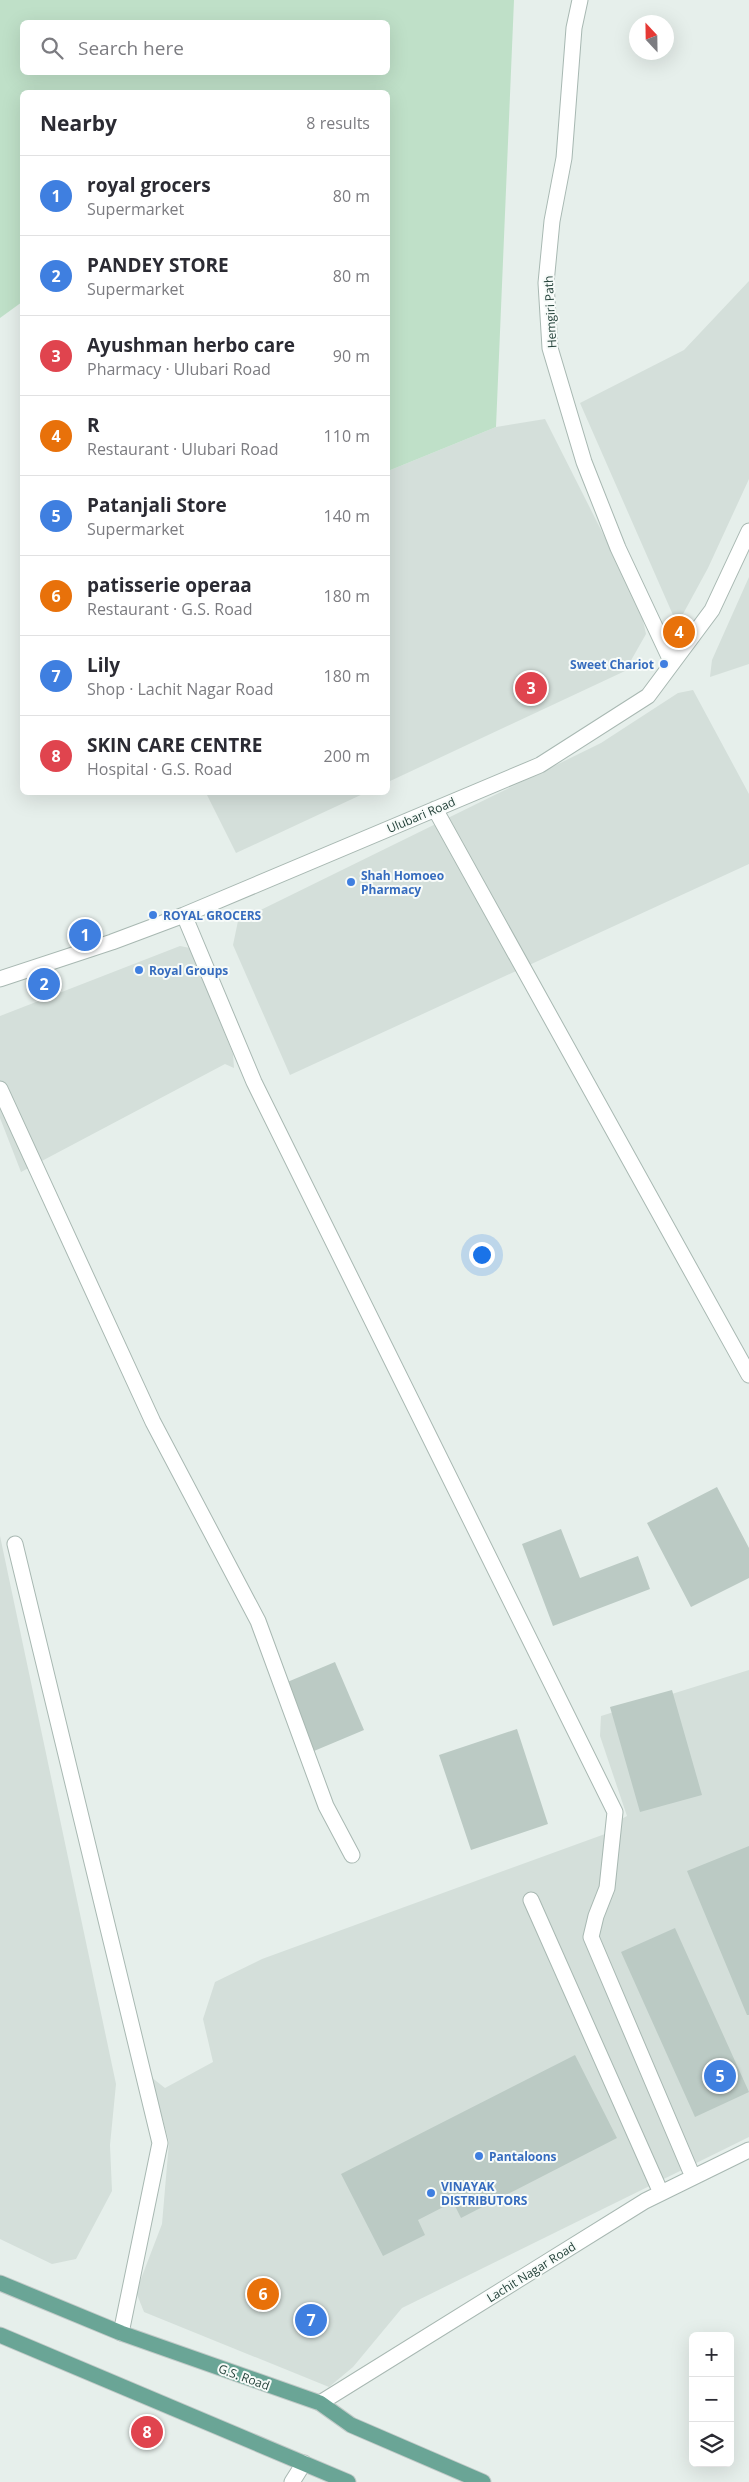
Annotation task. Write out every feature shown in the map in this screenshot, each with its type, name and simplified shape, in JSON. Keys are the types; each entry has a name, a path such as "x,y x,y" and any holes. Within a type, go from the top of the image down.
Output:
{"main road":[{"name":"G.S. Road","path":"0,2283 121,2333 320,2404 351,2425 483,2482"},
{"path":"0,2335 348,2482"}],"street":[{"name":"Hemgiri Path","path":"580,0 573,38 564,158 552,221 546,283 550,348 584,462 618,548 672,664"},
{"name":"Ulubari Road","path":"0,979 112,942 184,915 540,765 648,696 712,610 749,531"},
{"path":"435,808 749,1375"},
{"path":"184,915 254,1082 615,1812 607,1888 596,1916 592,1937 692,2177"},
{"path":"0,1089 153,1422 258,1621 326,1806 352,1855"},
{"path":"15,1544 160,2143 121,2333"},
{"path":"531,1900 662,2193"},
{"name":"Lachit Nagar Road","path":"320,2404 644,2201 749,2150"},
{"path":"292,2482 304,2463"}],"shaded area":[{"path":"749,281 749,479 708,568 683,614 673,615 580,403 684,350"},
{"path":"545,419 640,607 646,634 625,671 390,781 390,470 496,427"},
{"path":"749,577 749,664 710,677 712,660"},
{"path":"693,690 749,794 749,864 290,1075 233,945 238,921 601,743 678,693"},
{"path":"207,795 361,795 236,853"},
{"path":"180,946 190,948 233,1054 234,1068 225,1064 21,1172 0,1118 0,1016"},
{"path":"0,1536 116,2084 110,2145 112,2191 76,2259 52,2264 0,2239"},
{"path":"749,1670 749,2137 402,2308 353,2367 329,2387 144,2312 136,2292 162,2224 169,2142 151,2077 165,2088 213,2062 203,2019 215,1982 262,1959 605,1834 610,1825 627,1816 600,1736 601,1716"}],"green space":[{"path":"0,0 514,0 496,427 390,470 390,90 20,90 20,303 0,318"}],"building":[{"path":"717,1487 749,1548 749,1578 691,1607 647,1523"},
{"path":"561,1529 580,1578 638,1556 650,1589 553,1626 522,1544"},
{"path":"335,1662 364,1730 314,1751 285,1683"},
{"path":"672,1690 702,1795 640,1812 610,1707"},
{"path":"517,1729 548,1824 471,1850 439,1755"},
{"path":"749,1846 749,2015 747,2015 687,1871"},
{"path":"675,1928 749,2092 695,2117 621,1952"},
{"name":"Pantaloons","path":"575,2055 617,2138 461,2218 453,2202 418,2220 425,2235 383,2256 341,2174"}],"place":[{"name":"R","path":"679,632"},
{"name":"Sweet Chariot","path":"664,664"},
{"name":"Ayushman herbo care","path":"531,688"},
{"name":"Shah Homoeo Pharmacy","path":"351,882"},
{"name":"ROYAL GROCERS","path":"153,915"},
{"name":"royal grocers","path":"85,935"},
{"name":"Royal Groups","path":"139,970"},
{"name":"PANDEY STORE","path":"44,984"},
{"name":"Patanjali Store","path":"720,2076"},
{"name":"Pantaloons","path":"479,2156"},
{"name":"VINAYAK DISTRIBUTORS","path":"431,2193"},
{"name":"patisserie operaa","path":"263,2294"},
{"name":"Lily","path":"311,2320"},
{"name":"SKIN CARE CENTRE","path":"147,2432"}]}
